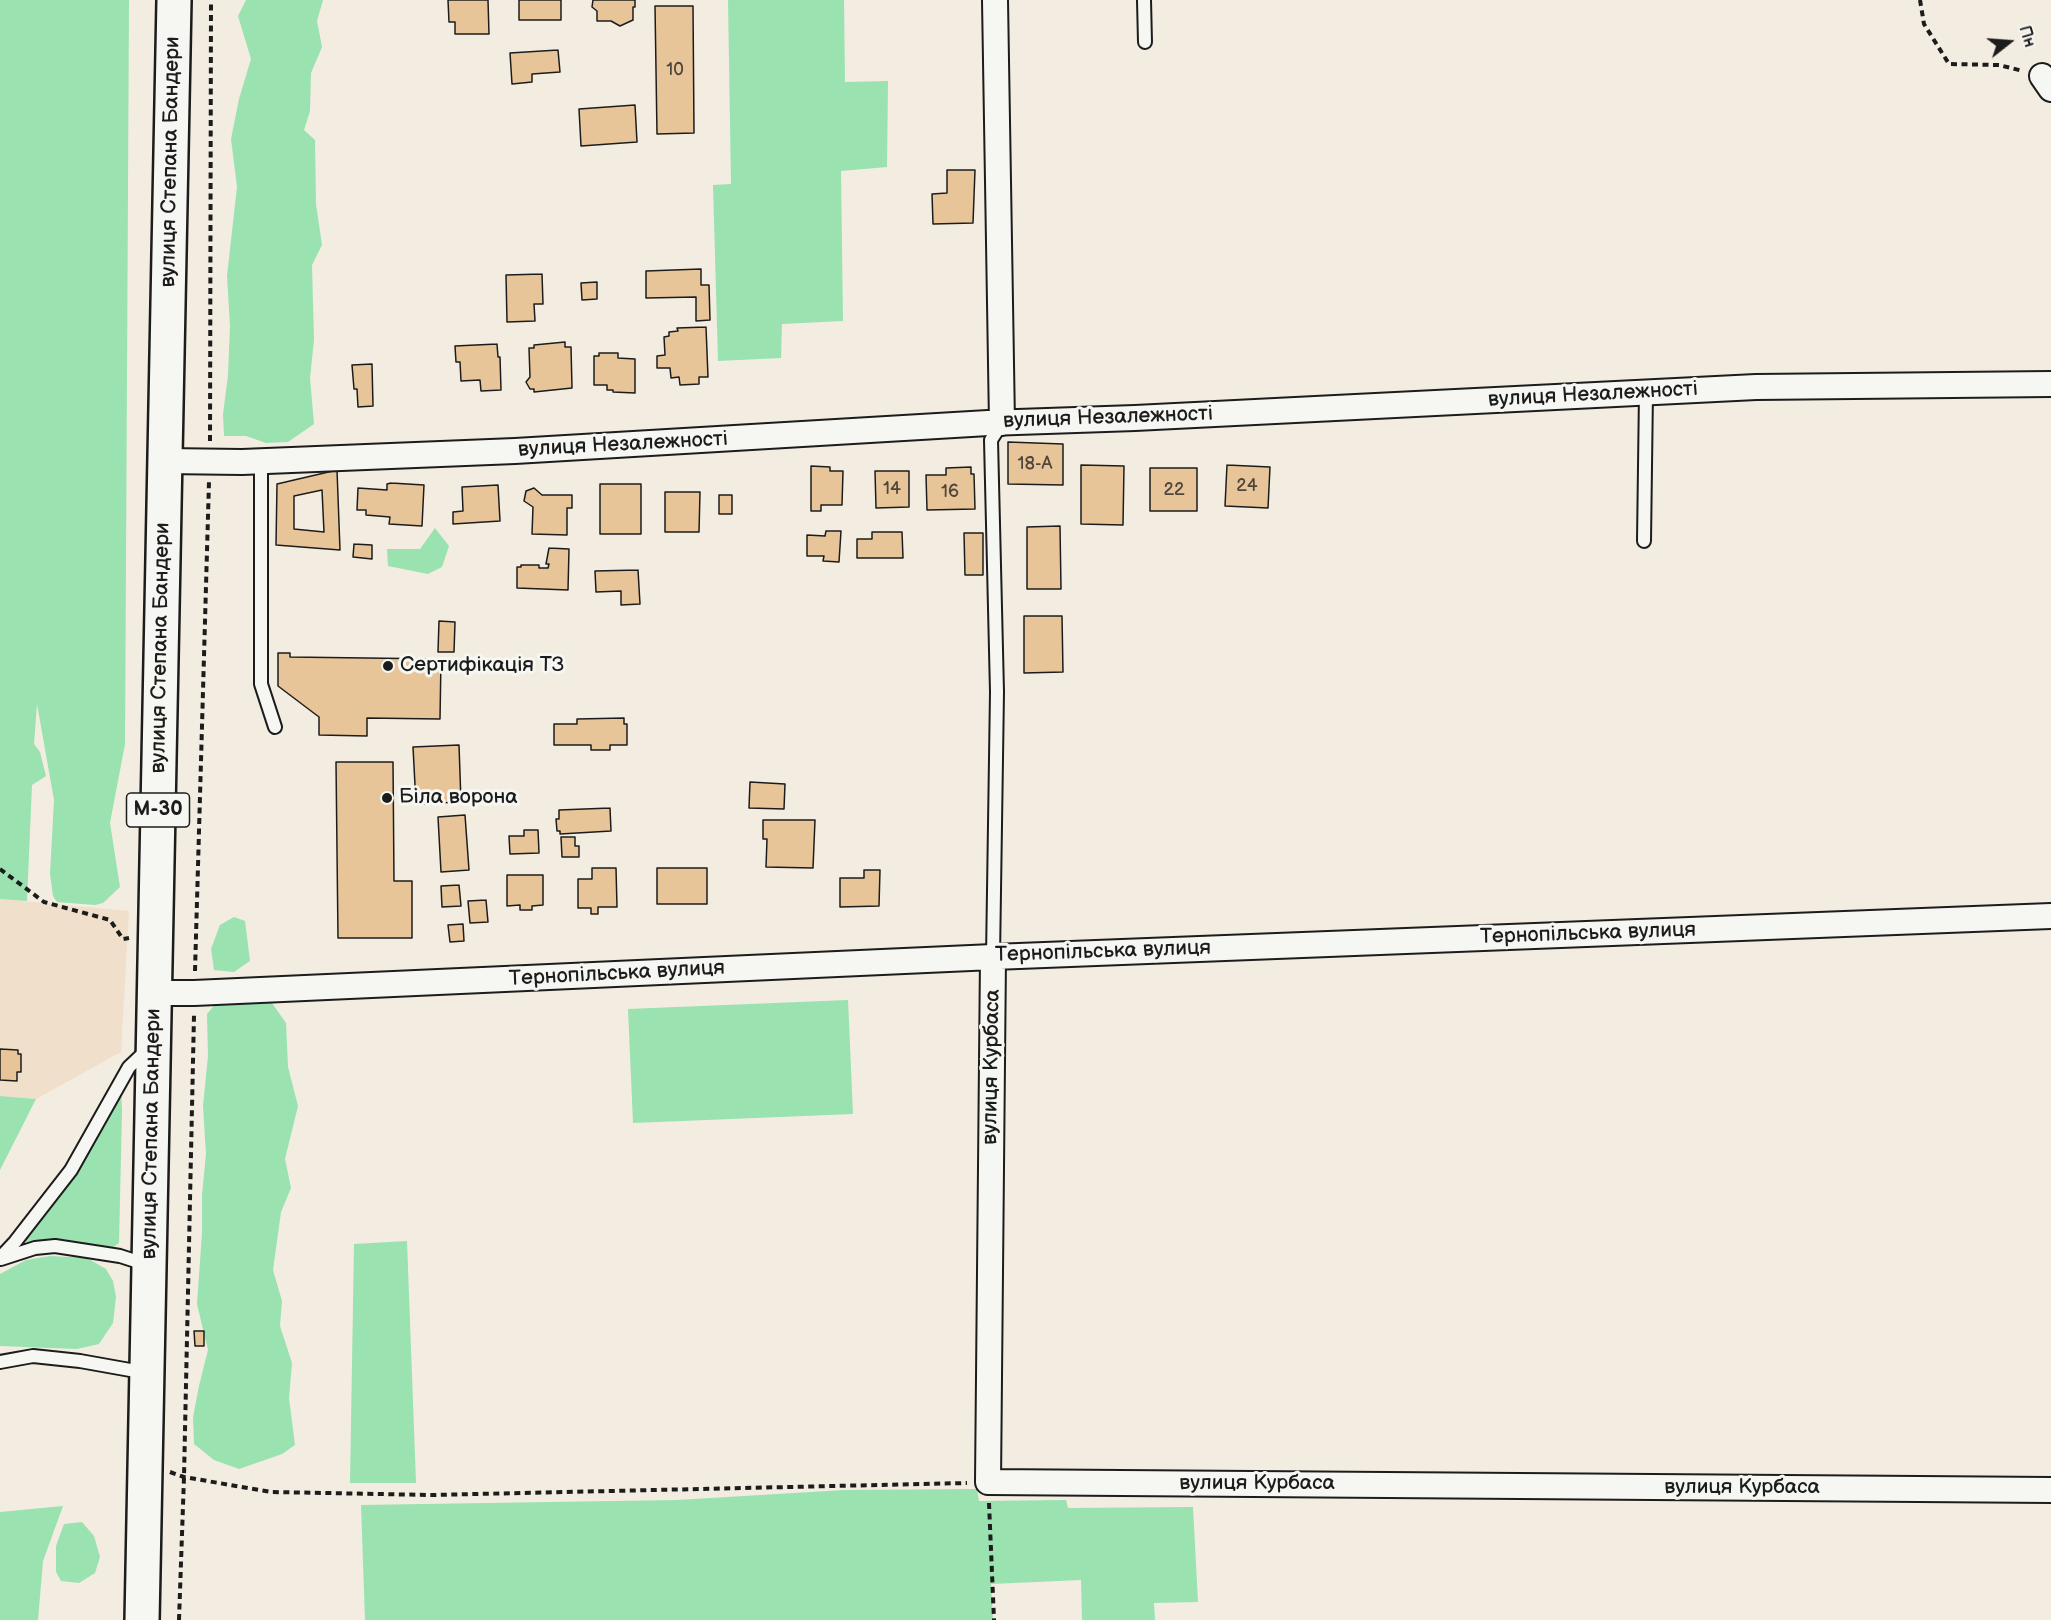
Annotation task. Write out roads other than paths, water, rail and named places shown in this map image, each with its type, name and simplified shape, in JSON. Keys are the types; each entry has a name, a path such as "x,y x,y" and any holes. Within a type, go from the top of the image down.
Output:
{"highway":[{"name":"вулиця Степана Бандери","path":"142,1620 174,0"}],"street":[{"path":"995,0 1002,423"},
{"name":"вулиця Незалежності","path":"165,461 261,461 692,442 1002,423 1756,387 2051,384"},
{"name":"Тернопільська вулиця","path":"154,993 993,957 2051,916"},
{"name":"вулиця Курбаса","path":"993,957 988,1482 2051,1490"}],"lane":[{"path":"1144,0 1145,42"},
{"path":"1644,541 1646,392"},
{"path":"993,957 997,692 991,440 1002,423"},
{"path":"261,461 261,684 275,727"},
{"path":"0,1259 71,1170 129,1067 147,1050 153,1038"},
{"path":"0,1259 35,1248 55,1246 120,1256 149,1265"},
{"path":"0,1362 33,1356 147,1373"}],"place":[{"name":"Сертифікація ТЗ","path":"388,666"},
{"name":"Біла ворона","path":"387,798"}]}
